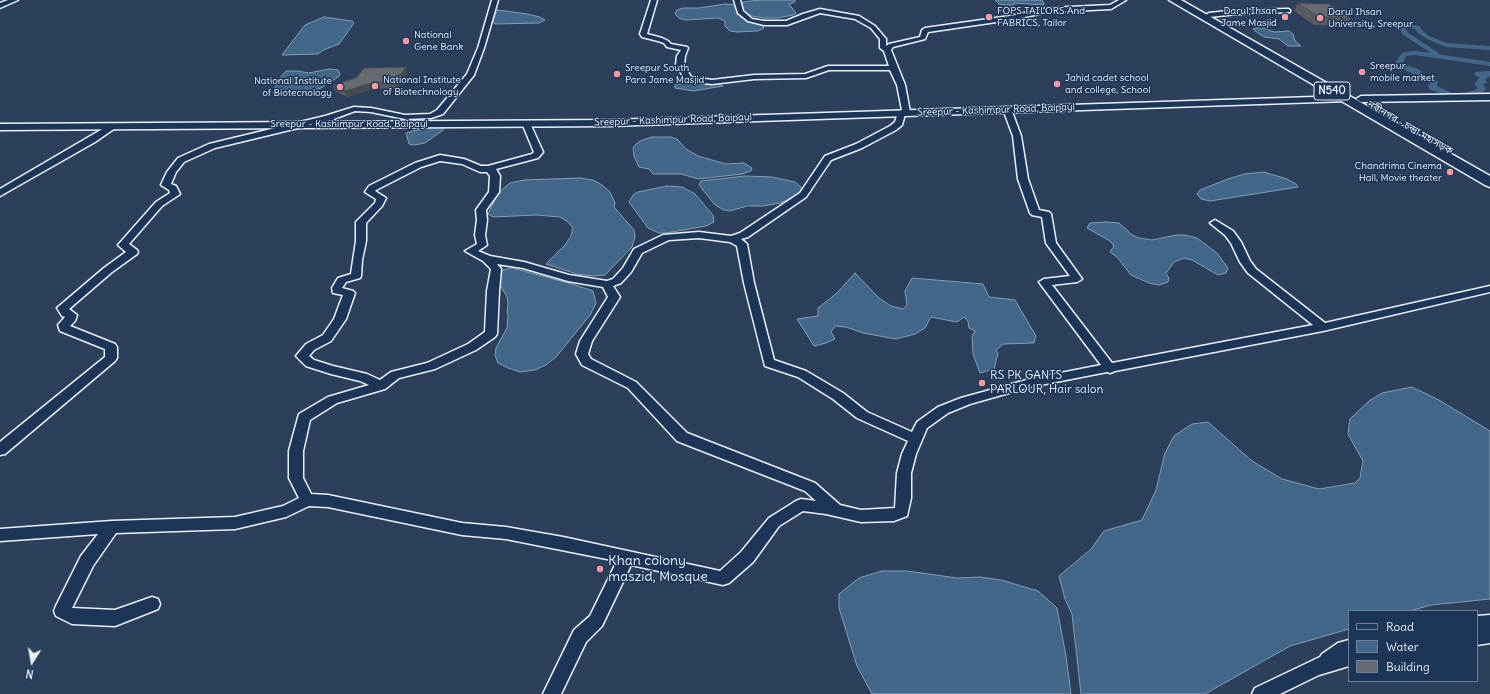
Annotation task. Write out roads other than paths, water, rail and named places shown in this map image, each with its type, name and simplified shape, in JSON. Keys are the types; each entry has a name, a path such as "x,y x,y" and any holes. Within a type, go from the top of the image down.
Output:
{"highway":[{"name":"নবীনগর - চন্দ্রা মহাসড়ক","path":"1174,0 1490,182"},
{"name":"নবীনগর - চন্দ্রা মহাসড়ক","path":"1183,0 1490,173"}],"street":[{"path":"0,6 14,0"},
{"path":"0,450 111,358 110,347 64,328 64,325 69,321 71,315 66,313 63,308 108,270 133,252 122,245 159,204 175,194 173,188 166,186 176,166 181,160 212,146 264,134 296,124 328,118 354,109 371,110 405,117 431,116 440,112 470,75 481,48 495,0"},
{"path":"654,0 643,34 644,36 660,39 666,42 669,46 685,48 681,56 680,65 689,79 712,82 754,77 806,76 828,68 893,68"},
{"path":"732,239 744,235 764,220 796,201 803,195 828,158 859,146 893,128 898,123 904,112 901,86 887,50 883,48 883,39 873,27 857,17 820,11 805,15 788,23 764,23 750,20 740,12 737,0"},
{"path":"1089,8 1088,6 1093,0"},
{"path":"887,50 891,45 923,38 925,30 1016,17 1049,10 1111,6 1123,0"},
{"path":"1064,4 1069,9"},
{"path":"1209,15 1237,12 1288,11"},
{"path":"1360,99 1490,98"},
{"name":"Sreepur - Kashimpur Road, Baipayl","path":"0,127 655,122 904,112 1345,99"},
{"path":"1006,109 1017,136 1024,179 1035,213 1046,214 1051,243 1077,280 1044,282 1110,369"},
{"path":"381,386 363,377 331,370 310,363 302,356 310,347 327,338 340,320 349,294 337,291 337,288 342,280 356,276 357,260 361,241 361,222 379,204 381,198 370,192 372,188 418,165 440,158 464,162 480,169 488,169 535,156 539,152 526,123"},
{"path":"0,192 114,126"},
{"path":"488,169 492,171 495,176 494,192 481,210 480,235 482,245 470,251 487,259 524,265 568,278 607,284 617,281 627,270 638,251 667,237 699,235 732,239 742,244 769,364 802,374 838,396 862,415 916,439"},
{"path":"1215,223 1229,233 1236,242 1245,262 1252,271 1323,327"},
{"path":"307,500 296,478 296,451 304,417 333,400 381,386 395,375 431,366 472,347 491,334 493,291 496,269 487,259"},
{"path":"607,284 614,297 586,341 582,354 586,362 632,385 682,437 810,487 836,510"},
{"path":"0,535 112,527 235,523 286,511 307,500 328,501 462,529 513,534 723,578 748,557 774,522 802,505 836,510 861,516 894,516 902,512 904,498 904,473 909,454 922,425 943,410 966,400 1030,383 1110,369 1323,327 1490,289"},
{"path":"112,527 87,561 62,611 72,616 115,618 152,604"},
{"path":"552,694 580,636 596,621 627,557"},
{"path":"1478,624 1490,623"},
{"path":"1478,636 1490,635"},
{"path":"1261,694 1316,667 1344,649 1348,648"},
{"path":"1316,667 1348,658"}],"water":[{"path":"759,0 795,0 795,2 789,4 796,13 777,18 764,18 752,16 744,12 741,5 743,2"},
{"path":"995,0 1042,0 1043,5 1014,3 1014,5 1005,5 999,4"},
{"path":"725,4 736,5 742,17 748,21 762,25 764,28 758,31 730,31 725,26 725,21 718,18 685,20 679,18 675,14 677,10 683,8 699,8"},
{"path":"498,10 527,14 540,17 545,20 539,23 495,24 493,22 495,14"},
{"path":"324,17 352,21 354,23 339,44 323,50 318,54 282,55 305,25"},
{"path":"1264,28 1274,32 1289,31 1293,34 1295,41 1301,46 1288,46 1279,39 1264,37 1253,29"},
{"path":"329,69 338,70 340,74 338,77 321,88 308,93 273,94 277,81 286,71 309,73"},
{"path":"680,83 717,83 723,86 693,91 675,88 675,85"},
{"path":"429,127 443,127 443,130 425,143 414,145 409,144 406,133"},
{"path":"652,137 671,137 677,139 686,149 698,156 726,164 744,163 752,168 751,171 742,174 699,179 681,174 653,174 649,169 639,167 634,156 633,148 640,141"},
{"path":"1264,172 1287,179 1296,184 1298,187 1210,201 1201,199 1197,194 1200,190 1228,179 1244,174"},
{"path":"745,176 772,177 795,182 804,190 799,195 780,203 763,206 747,206 730,211 724,210 715,205 699,185 701,181"},
{"path":"580,178 593,180 610,192 615,203 614,207 634,230 635,237 632,247 605,275 594,276 577,274 546,264 565,245 571,236 573,228 568,222 560,217 536,215 493,217 488,214 498,193 510,183 524,180"},
{"path":"667,186 682,187 695,194 713,215 714,222 706,226 666,233 659,233 648,228 629,202 634,194 638,192"},
{"path":"1090,223 1119,223 1132,235 1139,238 1152,240 1176,235 1185,235 1197,238 1217,253 1228,268 1226,273 1218,275 1192,260 1184,258 1174,262 1166,273 1169,278 1168,282 1159,285 1149,283 1131,275 1117,257 1110,252 1114,246 1110,241 1087,228"},
{"path":"512,268 593,291 596,303 590,315 556,357 546,365 535,370 520,372 508,368 498,363 495,355 496,348 507,328 508,315 507,297 499,283 500,273 503,270"},
{"path":"855,273 879,298 891,306 903,309 907,305 905,291 912,278 983,284 989,297 1015,300 1036,336 1034,343 1003,344 996,350 998,353 994,369 980,373 973,354 972,336 975,331 969,328 968,321 964,317 957,322 931,317 925,328 915,334 896,339 863,333 846,327 835,326 831,332 835,339 814,346 797,319 818,316 818,308 837,293"},
{"path":"1412,387 1439,400 1490,431 1490,599 1431,605 1414,610 1348,610 1348,629 1290,646 1205,694 1081,694 1072,614 1065,599 1059,576 1091,549 1104,531 1142,520 1156,490 1165,453 1174,436 1192,424 1208,422 1252,461 1282,479 1319,489 1355,483 1360,478 1363,461 1348,434 1350,419 1369,401 1382,393"},
{"path":"882,571 907,571 957,578 980,577 1001,580 1038,591 1057,608 1071,694 872,694 857,666 839,608 839,594 859,578"}],"waterway":[{"path":"1435,53 1404,33 1402,25 1417,27 1420,32 1427,37 1446,45 1490,48"},
{"path":"1490,64 1414,53 1404,54 1399,63 1401,66 1415,71 1422,77 1430,79 1434,82 1432,87 1451,95 1464,95 1478,92 1482,88 1478,84 1484,82 1480,80 1486,76 1478,74 1490,73"}],"place":[{"name":"FOPS TAILORS And FABRICS, Tailor","path":"989,17"},
{"name":"Darul Ihsan Jame Masjid","path":"1285,17"},
{"name":"Darul Ihsan University, Sreepur","path":"1320,18"},
{"name":"National Gene Bank","path":"406,41"},
{"name":"Sreepur mobile market","path":"1362,72"},
{"name":"Sreepur South Para Jame Masjid","path":"617,74"},
{"name":"Jahid cadet school and college, School","path":"1057,84"},
{"name":"National Institute of Biotechnology","path":"375,86"},
{"name":"National Institute of Biotecnology","path":"340,87"},
{"name":"Chandrima Cinema Hall, Movie theater","path":"1450,172"},
{"name":"RS PK GANTS PARLOUR, Hair salon","path":"982,383"},
{"name":"Khan colony maszid, Mosque","path":"600,569"}]}
